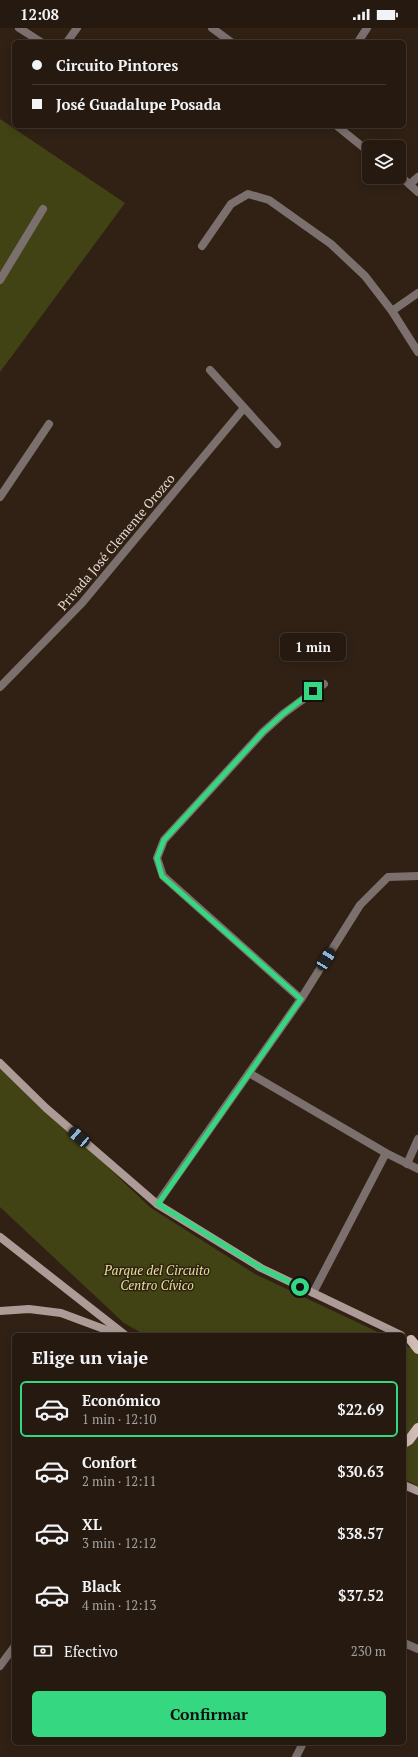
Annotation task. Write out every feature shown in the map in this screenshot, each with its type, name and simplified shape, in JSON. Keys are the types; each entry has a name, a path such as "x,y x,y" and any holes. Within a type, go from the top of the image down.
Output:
{"main road":[{"path":"0,1063 46,1108 158,1204 261,1268 397,1333"},
{"path":"0,1237 40,1270 122,1333"},
{"path":"0,1311 29,1309 60,1312 115,1333"},
{"path":"411,1340 418,1349"},
{"path":"406,1442 418,1428"},
{"path":"406,1485 418,1491"}],"street":[{"path":"19,28 38,40"},
{"path":"68,40 77,28"},
{"path":"359,40 367,28"},
{"path":"216,29 229,40"},
{"path":"339,128 362,146"},
{"path":"410,184 418,177"},
{"path":"406,181 418,192"},
{"path":"202,246 231,204 248,194 269,200 331,244 365,276 392,311 418,352"},
{"path":"0,280 43,209"},
{"path":"392,311 418,293"},
{"path":"210,370 277,444"},
{"name":"Privada José Clemente Orozco","path":"0,687 82,603 244,408"},
{"path":"0,497 49,424"},
{"path":"301,999 162,876 157,858 164,840 263,732 283,714 324,684"},
{"path":"158,1204 301,999 360,905 388,877 418,876"},
{"path":"249,1073 386,1153 418,1169"},
{"path":"407,1164 418,1139"},
{"path":"313,1293 386,1153"},
{"path":"406,1644 418,1649"},
{"path":"0,1666 12,1650"},
{"path":"296,1757 302,1745"}],"green space":[{"path":"0,119 125,203 0,372"},
{"name":"Parque del Circuito Centro Cívico","path":"0,1065 151,1208 255,1274 380,1333 142,1333 124,1323 0,1207"},
{"path":"406,1346 418,1351 418,1486 406,1480"}],"route":[{"path":"300,1287 261,1268 158,1204 301,999 162,876 157,858 164,840 263,732 283,714 313,691"}]}
